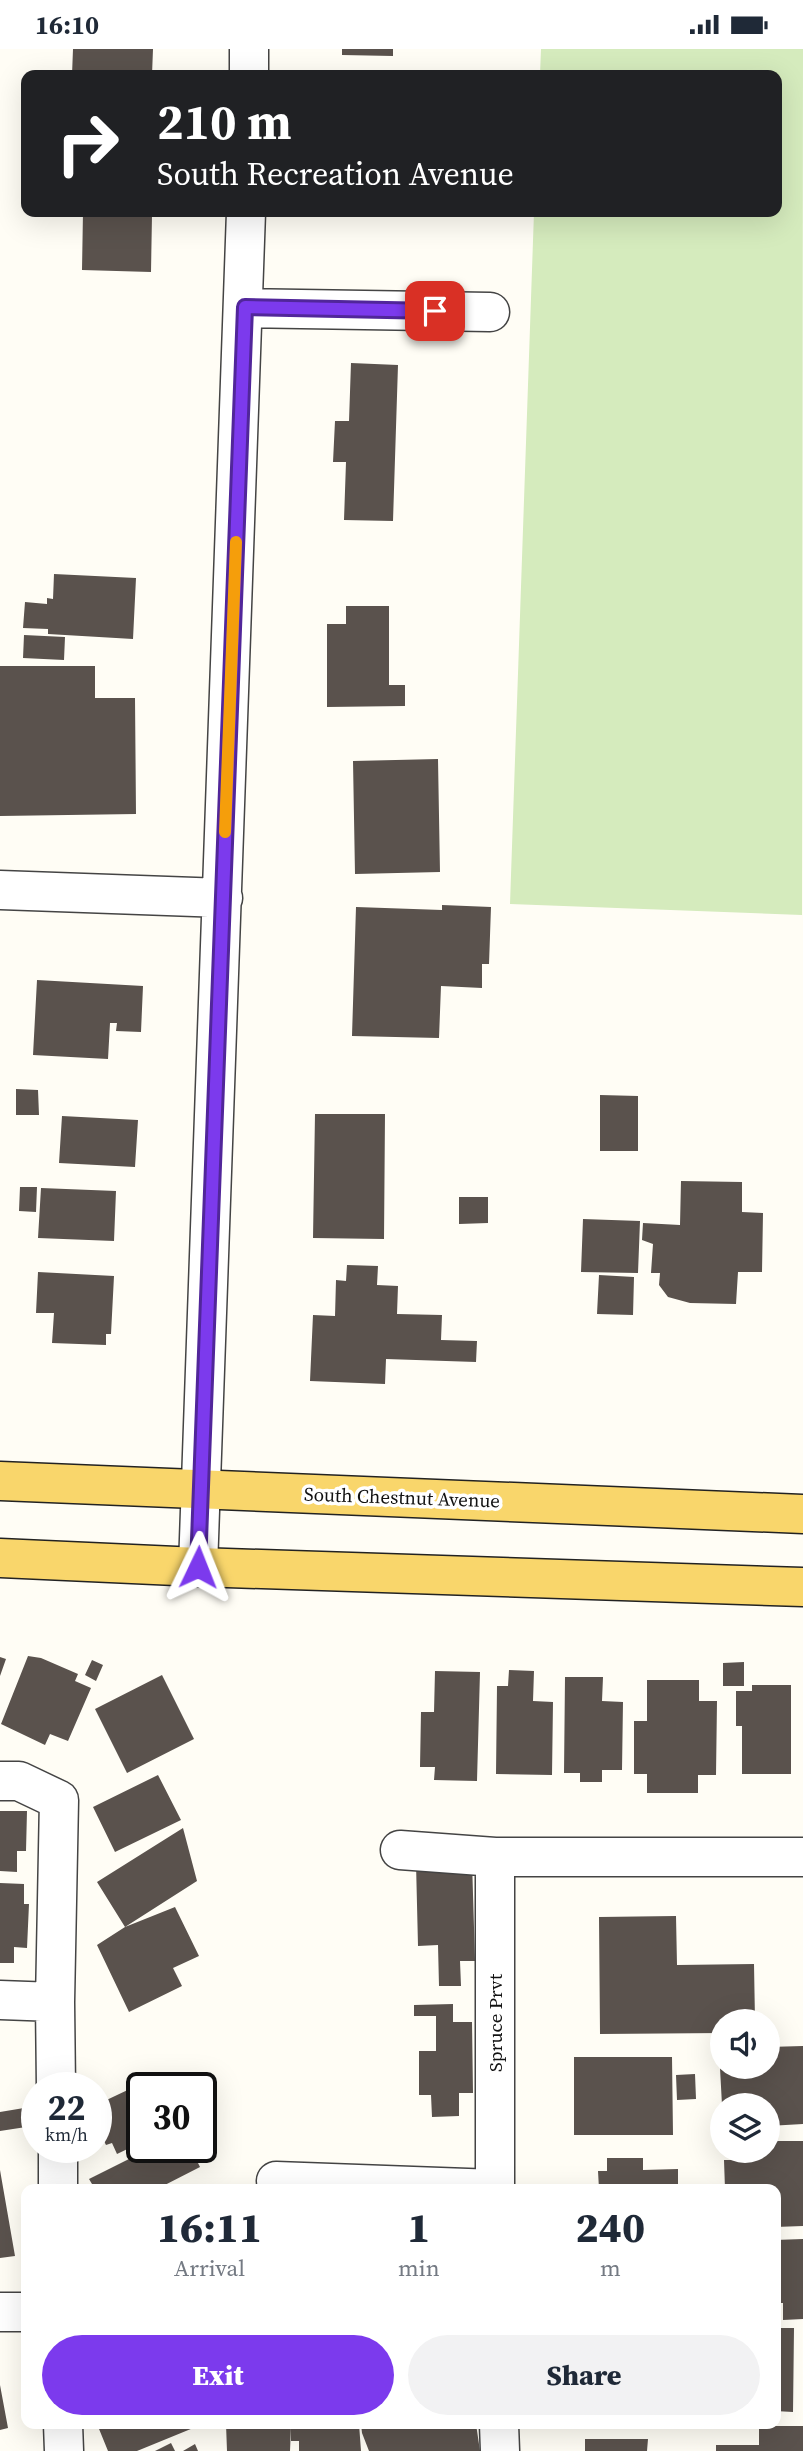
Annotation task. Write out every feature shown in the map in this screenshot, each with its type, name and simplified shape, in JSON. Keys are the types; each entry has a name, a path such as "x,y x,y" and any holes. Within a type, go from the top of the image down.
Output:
{"main road":[{"name":"South Chestnut Avenue","path":"0,1481 803,1514"},
{"path":"0,1558 803,1587"}],"street":[{"path":"249,49 249,70"},
{"path":"198,1567 245,307 246,217"},
{"path":"245,307 490,312"},
{"path":"0,890 223,898"},
{"path":"0,1781 19,1781 59,1800 56,2072"},
{"path":"400,1850 495,1857 803,1857"},
{"name":"Spruce Prvt","path":"495,1857 495,2184"},
{"path":"0,2000 55,2002"},
{"path":"58,2163 58,2184"},
{"path":"276,2181 358,2184"},
{"path":"0,2312 21,2312"},
{"path":"63,2429 64,2451"},
{"path":"499,2429 500,2451"}],"green space":[{"path":"541,49 803,49 802,915 510,904 534,217 782,217 782,70 540,70"}],"building":[{"path":"73,49 153,49 152,70 72,70"},
{"path":"342,49 393,49 393,56 342,55"},
{"path":"83,217 152,217 151,272 82,270"},
{"path":"351,363 398,365 393,521 344,520 346,462 333,462 335,421 349,421"},
{"path":"54,574 136,578 133,639 48,634 48,629 23,628 25,602 47,604 47,598 53,599"},
{"path":"346,606 389,606 389,685 405,685 405,706 327,707 327,624 346,624"},
{"path":"24,635 65,637 64,660 23,658"},
{"path":"0,666 95,666 95,698 135,698 136,814 0,816"},
{"path":"438,759 440,872 355,874 353,761"},
{"path":"442,905 491,907 489,964 482,964 482,988 441,986 439,1038 352,1036 356,907 442,910"},
{"path":"37,980 143,986 141,1032 116,1031 117,1023 110,1023 108,1059 33,1055"},
{"path":"16,1089 38,1090 39,1115 16,1115"},
{"path":"600,1095 638,1096 638,1151 600,1151"},
{"path":"315,1114 385,1114 384,1239 313,1238"},
{"path":"62,1116 138,1120 135,1167 59,1163"},
{"path":"681,1181 742,1182 742,1212 763,1213 762,1272 738,1272 736,1304 690,1303 668,1297 659,1285 660,1273 651,1273 653,1244 642,1240 643,1223 680,1225"},
{"path":"20,1187 37,1187 36,1212 19,1211"},
{"path":"41,1188 116,1191 114,1241 38,1238"},
{"path":"459,1197 488,1197 488,1223 459,1224"},
{"path":"583,1219 640,1221 638,1273 581,1272"},
{"path":"347,1265 378,1266 377,1285 398,1286 397,1314 442,1315 441,1340 477,1341 476,1362 386,1359 385,1384 310,1381 313,1315 335,1316 336,1280 346,1281"},
{"path":"38,1272 114,1276 111,1334 106,1334 106,1345 52,1343 54,1313 36,1313"},
{"path":"599,1275 634,1277 633,1315 597,1314"},
{"path":"28,1656 41,1658 78,1674 75,1681 91,1688 68,1741 50,1734 45,1745 1,1724"},
{"path":"0,1657 6,1659 0,1676"},
{"path":"92,1660 103,1665 96,1681 85,1675"},
{"path":"744,1662 744,1686 723,1686 723,1663"},
{"path":"509,1670 534,1671 533,1701 553,1702 552,1775 496,1774 497,1686 508,1686"},
{"path":"435,1671 480,1672 477,1781 434,1780 435,1767 420,1767 421,1712 434,1712"},
{"path":"162,1675 194,1739 127,1773 95,1709"},
{"path":"565,1677 603,1677 602,1701 623,1702 622,1770 602,1770 602,1782 580,1782 580,1773 564,1773"},
{"path":"647,1680 699,1680 699,1701 717,1701 716,1775 698,1775 698,1793 647,1793 647,1774 634,1774 634,1721 647,1721"},
{"path":"752,1685 791,1685 791,1774 742,1774 742,1726 736,1726 736,1691 752,1691"},
{"path":"158,1775 181,1820 115,1852 93,1807"},
{"path":"0,1811 27,1811 26,1851 17,1851 17,1872 0,1871"},
{"path":"183,1828 197,1881 125,1927 97,1882"},
{"path":"472,1861 475,1961 460,1961 461,1986 439,1986 438,1945 418,1946 416,1863"},
{"path":"0,1883 24,1884 24,1904 29,1904 27,1948 14,1947 14,1963 0,1963"},
{"path":"175,1907 199,1956 173,1968 182,1986 129,2012 97,1945 125,1927"},
{"path":"676,1916 677,1965 754,1964 755,2009 710,2009 710,2033 600,2034 599,1917"},
{"path":"453,2004 453,2022 472,2022 473,2093 459,2093 459,2116 432,2117 431,2095 419,2095 419,2051 436,2051 436,2016 414,2016 414,2005"},
{"path":"803,2046 803,2124 780,2125 780,2093 721,2093 721,2079 780,2079 780,2047"},
{"path":"574,2057 672,2057 673,2135 574,2135"},
{"path":"695,2074 696,2099 677,2100 676,2075"},
{"path":"126,2091 126,2150 117,2154 112,2143 112,2097"},
{"path":"21,2108 21,2128 0,2131 0,2112"},
{"path":"780,2141 803,2141 803,2226 781,2227 781,2184 725,2184 724,2163 780,2163"},
{"path":"607,2158 643,2158 643,2170 678,2169 678,2184 599,2184 598,2171 607,2171"},
{"path":"126,2160 126,2163 198,2163 200,2167 167,2184 92,2184 89,2179"},
{"path":"0,2170 15,2256 0,2258"},
{"path":"803,2239 803,2319 783,2320 781,2240"},
{"path":"781,2328 794,2328 793,2412 781,2411"},
{"path":"0,2385 8,2428 0,2430"},
{"path":"803,2426 803,2451 716,2451 716,2445 759,2445 759,2429"},
{"path":"99,2429 191,2429 137,2451 108,2451"},
{"path":"226,2429 291,2429 290,2451 227,2451"},
{"path":"291,2429 359,2429 361,2451 299,2451 299,2441 291,2441"},
{"path":"362,2429 477,2429 480,2451 369,2451"},
{"path":"585,2439 648,2439 647,2451 585,2451"},
{"path":"171,2443 175,2451 155,2451"},
{"path":"195,2444 198,2451 183,2451"}],"slow traffic":[{"path":"225,832 236,542"}],"route":[{"path":"198,1567 245,307 435,311"}]}
